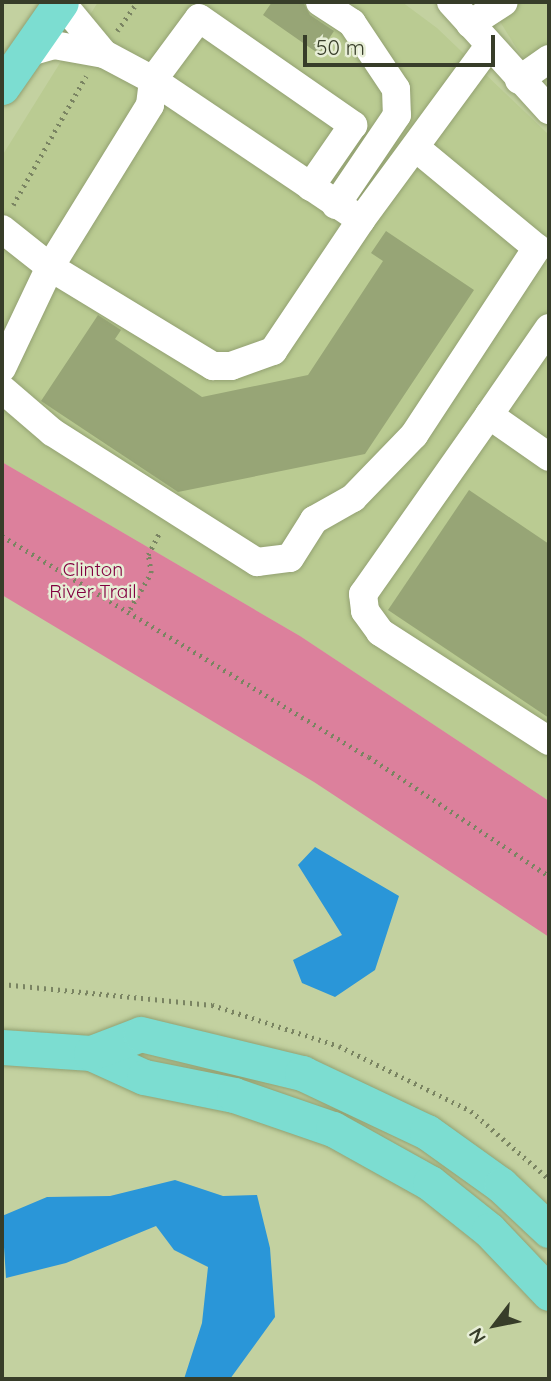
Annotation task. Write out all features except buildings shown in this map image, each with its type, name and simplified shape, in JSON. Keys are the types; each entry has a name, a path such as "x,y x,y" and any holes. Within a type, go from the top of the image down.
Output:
{"main road":[{"path":"2,87 61,2"},
{"path":"91,1053 141,1034 252,1057 347,1090 467,1159 549,1230"},
{"path":"2,1047 91,1053 145,1077 267,1104 366,1145 463,1208 549,1293"}],"street":[{"path":"61,2 103,53"},
{"path":"320,2 352,23 396,89 397,116 337,205"},
{"path":"451,2 549,110"},
{"path":"470,24 504,2"},
{"path":"2,368 50,267 150,106 153,80 205,10 353,125 310,187"},
{"path":"23,54 54,46 103,53 153,80 361,220"},
{"path":"4,224 50,267 213,366 231,366 273,351 361,220 489,46"},
{"path":"519,80 549,59"},
{"path":"2,389 52,432 257,562 290,558 314,520 353,498 414,435 537,248 416,148"},
{"path":"549,328 363,594 365,611 380,632 549,741"},
{"path":"489,415 549,457"}],"path":[{"path":"4,224 103,53 137,2"},
{"path":"130,609 151,573 152,542 174,511"},
{"path":"2,537 130,609 549,876"}],"shaded area":[{"path":"98,2 402,2 437,28 549,135 549,801 300,636 2,462 2,156"},
{"path":"488,2 549,2 549,83 517,49"}],"green space":[{"name":"Clinton River Trail","path":"2,462 300,636 549,801 549,937 314,782 2,595"}],"water":[{"path":"315,847 399,896 375,970 335,997 302,983 293,960 342,935 298,865"},
{"path":"175,1180 223,1196 257,1195 270,1248 275,1317 230,1379 184,1379 202,1323 208,1267 174,1250 156,1226 66,1263 6,1278 2,1216 47,1197 110,1196"}]}
